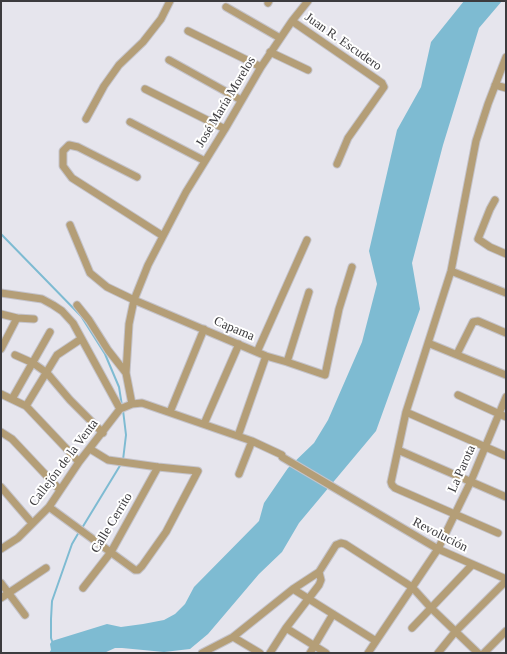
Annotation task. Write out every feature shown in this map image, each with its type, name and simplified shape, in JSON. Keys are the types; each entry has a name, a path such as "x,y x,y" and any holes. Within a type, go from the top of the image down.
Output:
{"street":[{"path":"86,119 104,86 119,65 143,42 161,19 170,1"},
{"name":"José María Morelos","path":"126,373 129,324 134,300 148,265 182,197 225,129 270,52 308,1"},
{"path":"226,7 280,38"},
{"name":"Juan R. Escudero","path":"292,21 382,83 384,87 348,138 337,164"},
{"path":"188,31 261,67"},
{"path":"270,52 308,70"},
{"path":"498,532 395,488 391,482 406,412 451,271 476,142 488,104 506,57"},
{"path":"169,60 241,100"},
{"path":"495,85 506,88"},
{"path":"145,89 225,129"},
{"path":"130,122 205,161"},
{"path":"137,177 78,147 69,145 62,151 63,166 72,178 163,236"},
{"path":"495,200 478,239 490,248 506,254"},
{"name":"Capama","path":"70,225 90,272 107,287 266,356 325,375 339,309 352,267"},
{"path":"257,352 307,240"},
{"path":"451,271 506,293"},
{"path":"287,362 309,292"},
{"path":"1,293 47,301 62,311 73,323 81,339 125,407"},
{"path":"77,305 126,373 125,407"},
{"path":"1,314 17,318 34,319"},
{"path":"1,349 17,318"},
{"path":"457,354 473,322 478,321 506,333"},
{"path":"170,412 204,330"},
{"path":"12,399 50,332"},
{"path":"26,406 57,355 81,339"},
{"path":"428,343 506,374"},
{"path":"204,424 239,344"},
{"path":"15,355 33,363 47,372 70,400 102,432"},
{"path":"238,436 266,356"},
{"path":"1,394 26,406 79,462"},
{"path":"458,395 506,417"},
{"name":"La Parota","path":"368,653 438,549 471,481 506,397"},
{"name":"Revolución","path":"125,407 142,403 252,441 282,454 282,457 438,549 506,580"},
{"name":"Callejón de la Venta","path":"3,545 18,538 49,507 79,462 102,432 125,407"},
{"path":"406,412 506,456"},
{"path":"1,432 12,439 60,490"},
{"path":"239,474 252,441"},
{"path":"49,507 135,570 138,570 166,532 198,471 108,460 90,448"},
{"path":"398,450 506,497"},
{"name":"Calle Cerrito","path":"83,588 111,552 158,467"},
{"path":"1,487 32,523"},
{"path":"202,653 233,637 293,589 319,572 336,545 341,543 345,544 412,587 455,632 478,653"},
{"path":"412,628 472,564"},
{"path":"1,598 46,568"},
{"path":"270,653 286,628 319,585 321,580 319,572"},
{"path":"438,653 455,632 506,580"},
{"path":"1,583 26,615"},
{"path":"293,589 376,641"},
{"path":"310,653 333,614"},
{"path":"286,628 326,653"},
{"path":"484,653 506,631"},
{"path":"233,637 260,653"}],"water":[{"path":"464,1 502,1 479,28 443,145 412,263 420,309 376,431 299,523 282,552 259,574 208,634 190,649 164,652 115,648 104,653 49,653 51,650 50,644 52,641 107,624 121,627 143,624 164,620 175,614 185,604 194,587 259,521 264,503 288,468 314,443 328,420 362,342 377,284 369,251 397,130 421,87 431,42"}],"waterway":[{"path":"1,234 81,316 105,354 119,387 122,406"},
{"path":"123,410 126,435 123,460"},
{"path":"82,528 121,464"},
{"path":"52,641 52,601 72,544 79,532"}]}
